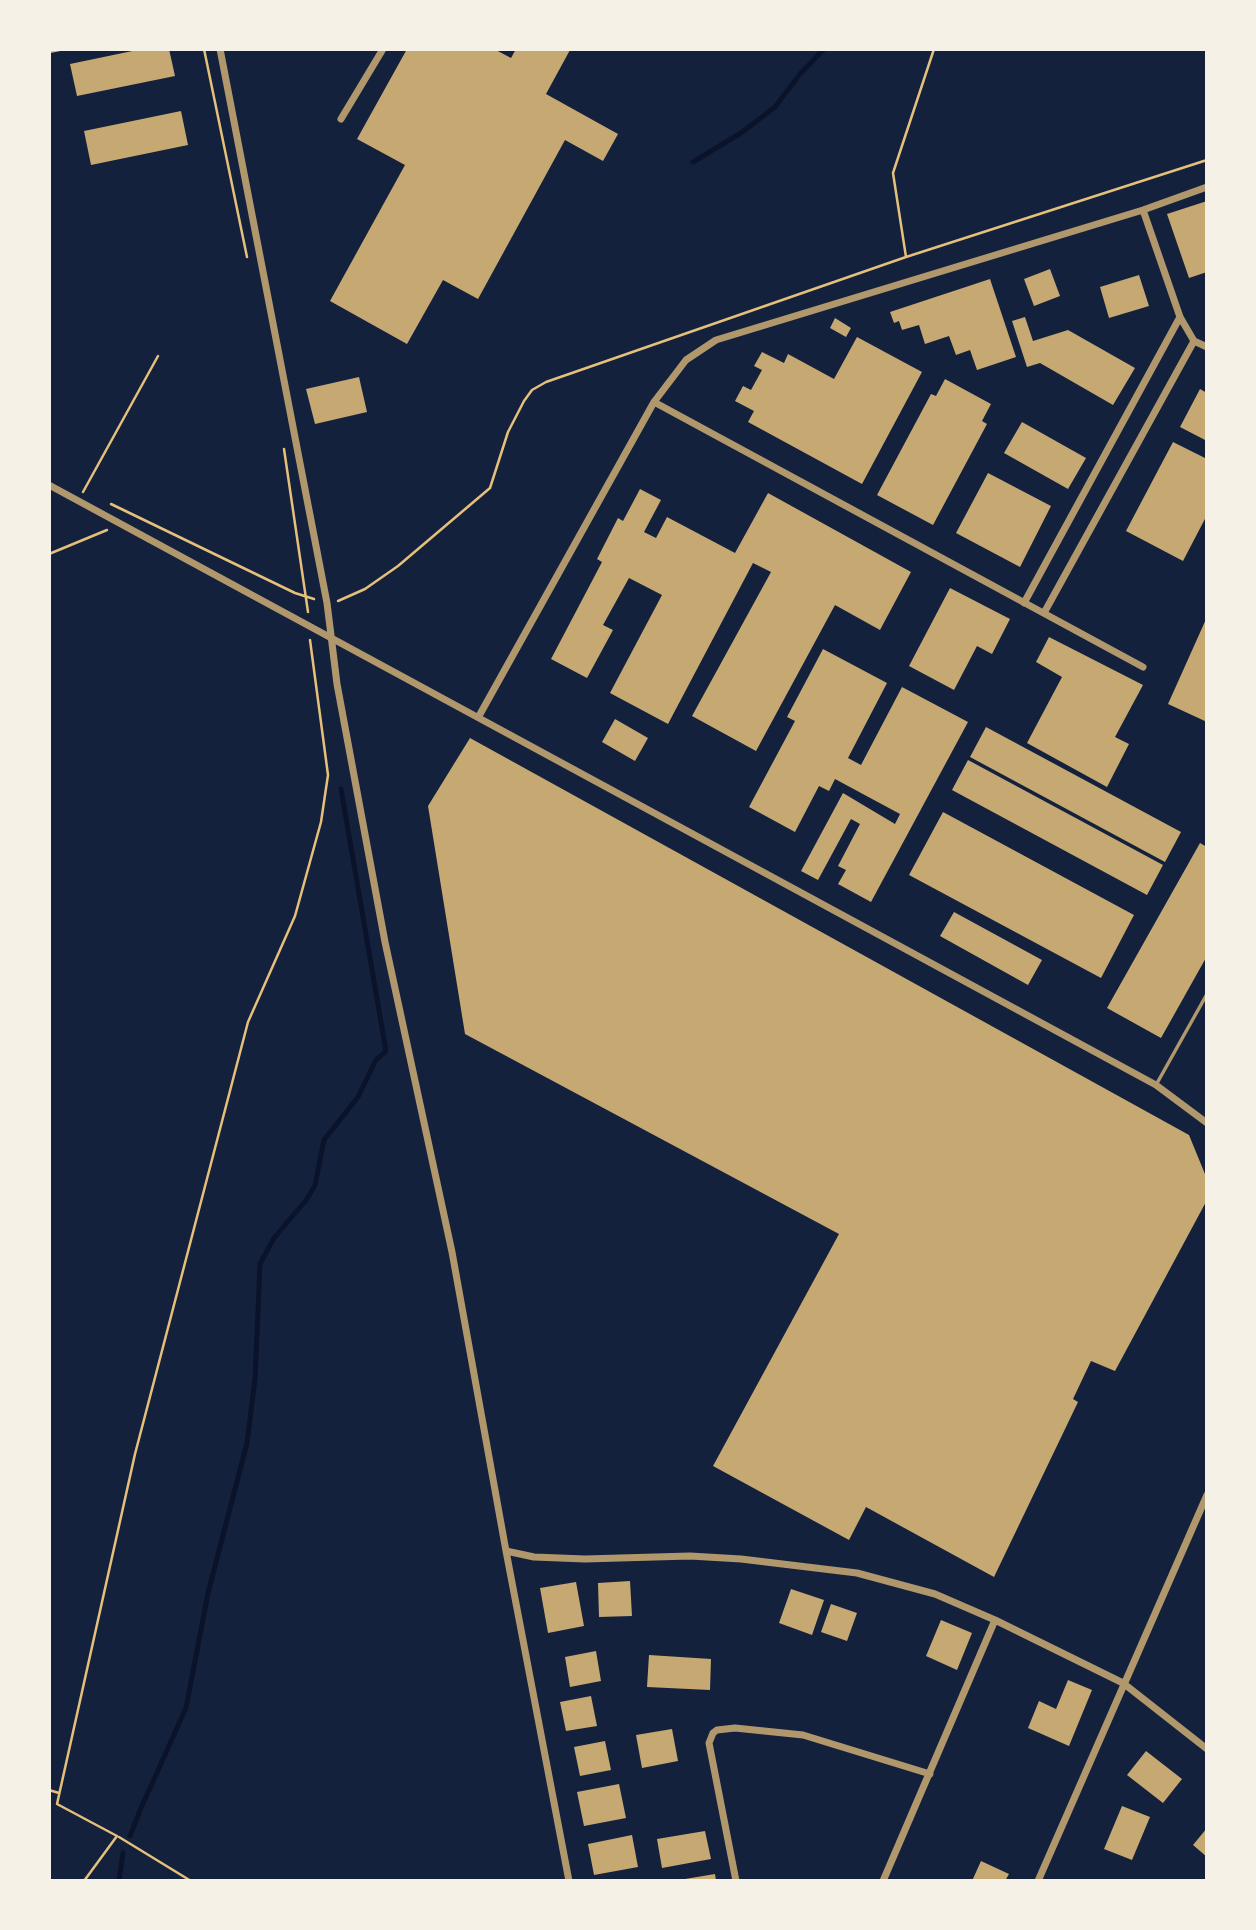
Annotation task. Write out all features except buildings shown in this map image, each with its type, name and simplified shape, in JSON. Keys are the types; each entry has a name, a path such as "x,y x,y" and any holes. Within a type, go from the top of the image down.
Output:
{"street":[{"path":"220,49 327,603 337,684 385,942 452,1252 569,1881"},
{"path":"341,119 383,49"},
{"path":"479,716 654,402 686,360 716,340 1143,210 1207,187"},
{"path":"1143,210 1180,317 1194,341 1207,347"},
{"path":"1024,603 1180,317"},
{"path":"1044,613 1194,341"},
{"path":"654,402 1143,667"},
{"path":"49,485 1156,1085 1205,1120"},
{"path":"1038,1881 1207,1495"},
{"path":"506,1551 534,1557 585,1559 691,1556 729,1558 858,1573 935,1594 995,1620 1123,1683 1207,1749"},
{"path":"883,1881 995,1620"},
{"path":"736,1881 709,1743 713,1733 718,1730 735,1728 803,1735 930,1774"}],"lane":[{"path":"1156,1085 1207,994"}],"path":[{"path":"49,52 64,49"},
{"path":"204,49 248,262"},
{"path":"906,257 893,173 934,49"},
{"path":"106,501 307,597 327,603 341,601 365,589 398,566 490,488 508,432 524,401 532,390 545,382 906,257 1207,160"},
{"path":"78,501 158,356"},
{"path":"191,1881 117,1836 57,1804 135,1454 248,1022 295,916 321,822 328,775 311,662 307,597 284,449"},
{"path":"49,554 104,533 127,512"},
{"path":"49,644 49,662"},
{"path":"49,1790 60,1793"},
{"path":"85,1881 117,1836"}],"waterway":[{"path":"693,162 741,133 775,107 800,74 824,49"},
{"path":"130,1836 186,1708 208,1593 247,1443 255,1379 260,1264 274,1238 307,1199 315,1185 324,1140 358,1097 376,1060 386,1051 341,789"},
{"path":"119,1881 123,1853"}]}
